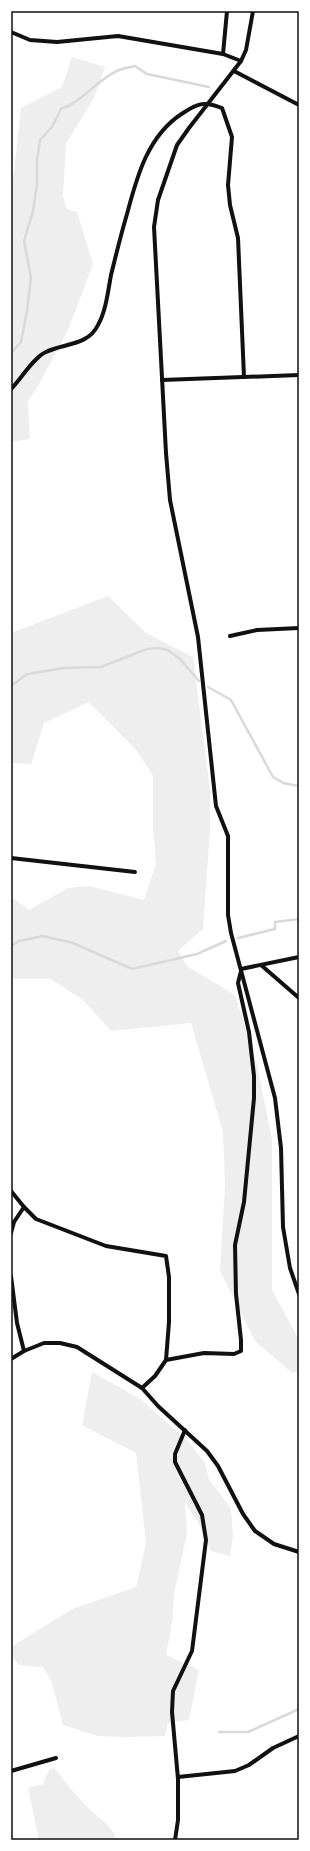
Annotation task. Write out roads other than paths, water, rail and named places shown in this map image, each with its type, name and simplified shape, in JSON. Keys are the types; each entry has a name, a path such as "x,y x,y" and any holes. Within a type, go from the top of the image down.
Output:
{"street":[{"path":"223,54 227,11"},
{"path":"254,11 246,50 241,61 177,145 158,200 154,227 170,500 198,638 216,806 228,836 228,915 275,1098 281,1148 283,1227 290,1268 299,1294"},
{"path":"11,32 30,40 57,42 118,36 223,54 241,61"},
{"path":"234,72 299,105"},
{"path":"11,389 39,356 46,352 82,341 92,335 99,325 136,180 148,151 163,129 179,116 195,105 210,103 222,108 232,137 228,185 230,205 238,238 244,377"},
{"path":"162,380 299,375"},
{"path":"230,636 257,630 299,628"},
{"path":"11,858 135,872"},
{"path":"241,969 299,958"},
{"path":"261,965 299,998"},
{"path":"166,1360 204,1353 234,1354 241,1350 235,1272 236,1245 244,1202 254,1098 254,1076 249,1032 238,983 241,969"},
{"path":"11,1191 36,1219 106,1246 166,1256 169,1277 170,1322 166,1360 155,1376 142,1388"},
{"path":"11,1233 14,1222 24,1207"},
{"path":"11,1276 17,1323 24,1351"},
{"path":"11,1359 24,1351 44,1343 60,1342 77,1347 142,1388 158,1406 207,1451 218,1466 243,1514 255,1531 274,1544 299,1552"},
{"path":"175,1840 178,1820 178,1777 172,1712 173,1691 192,1651 206,1540 202,1516 175,1462 174,1454 185,1430"},
{"path":"178,1777 235,1771 249,1765 273,1748 299,1736"},
{"path":"11,1771 56,1758"}],"waterway":[{"path":"11,353 21,342 27,311 31,278 24,241 33,211 37,184 37,160 40,140 52,127 61,109 77,101 111,74 121,69 135,66 147,74 209,87"},
{"path":"11,686 27,674 64,668 101,667 147,649 158,648 168,650 180,659 199,681"},
{"path":"208,687 231,700 273,777 283,783 299,786"},
{"path":"238,938 275,929 275,922 299,919"},
{"path":"11,946 19,941 43,936 73,943 132,969 197,954 226,941"},
{"path":"219,1732 248,1732 299,1709"}]}
